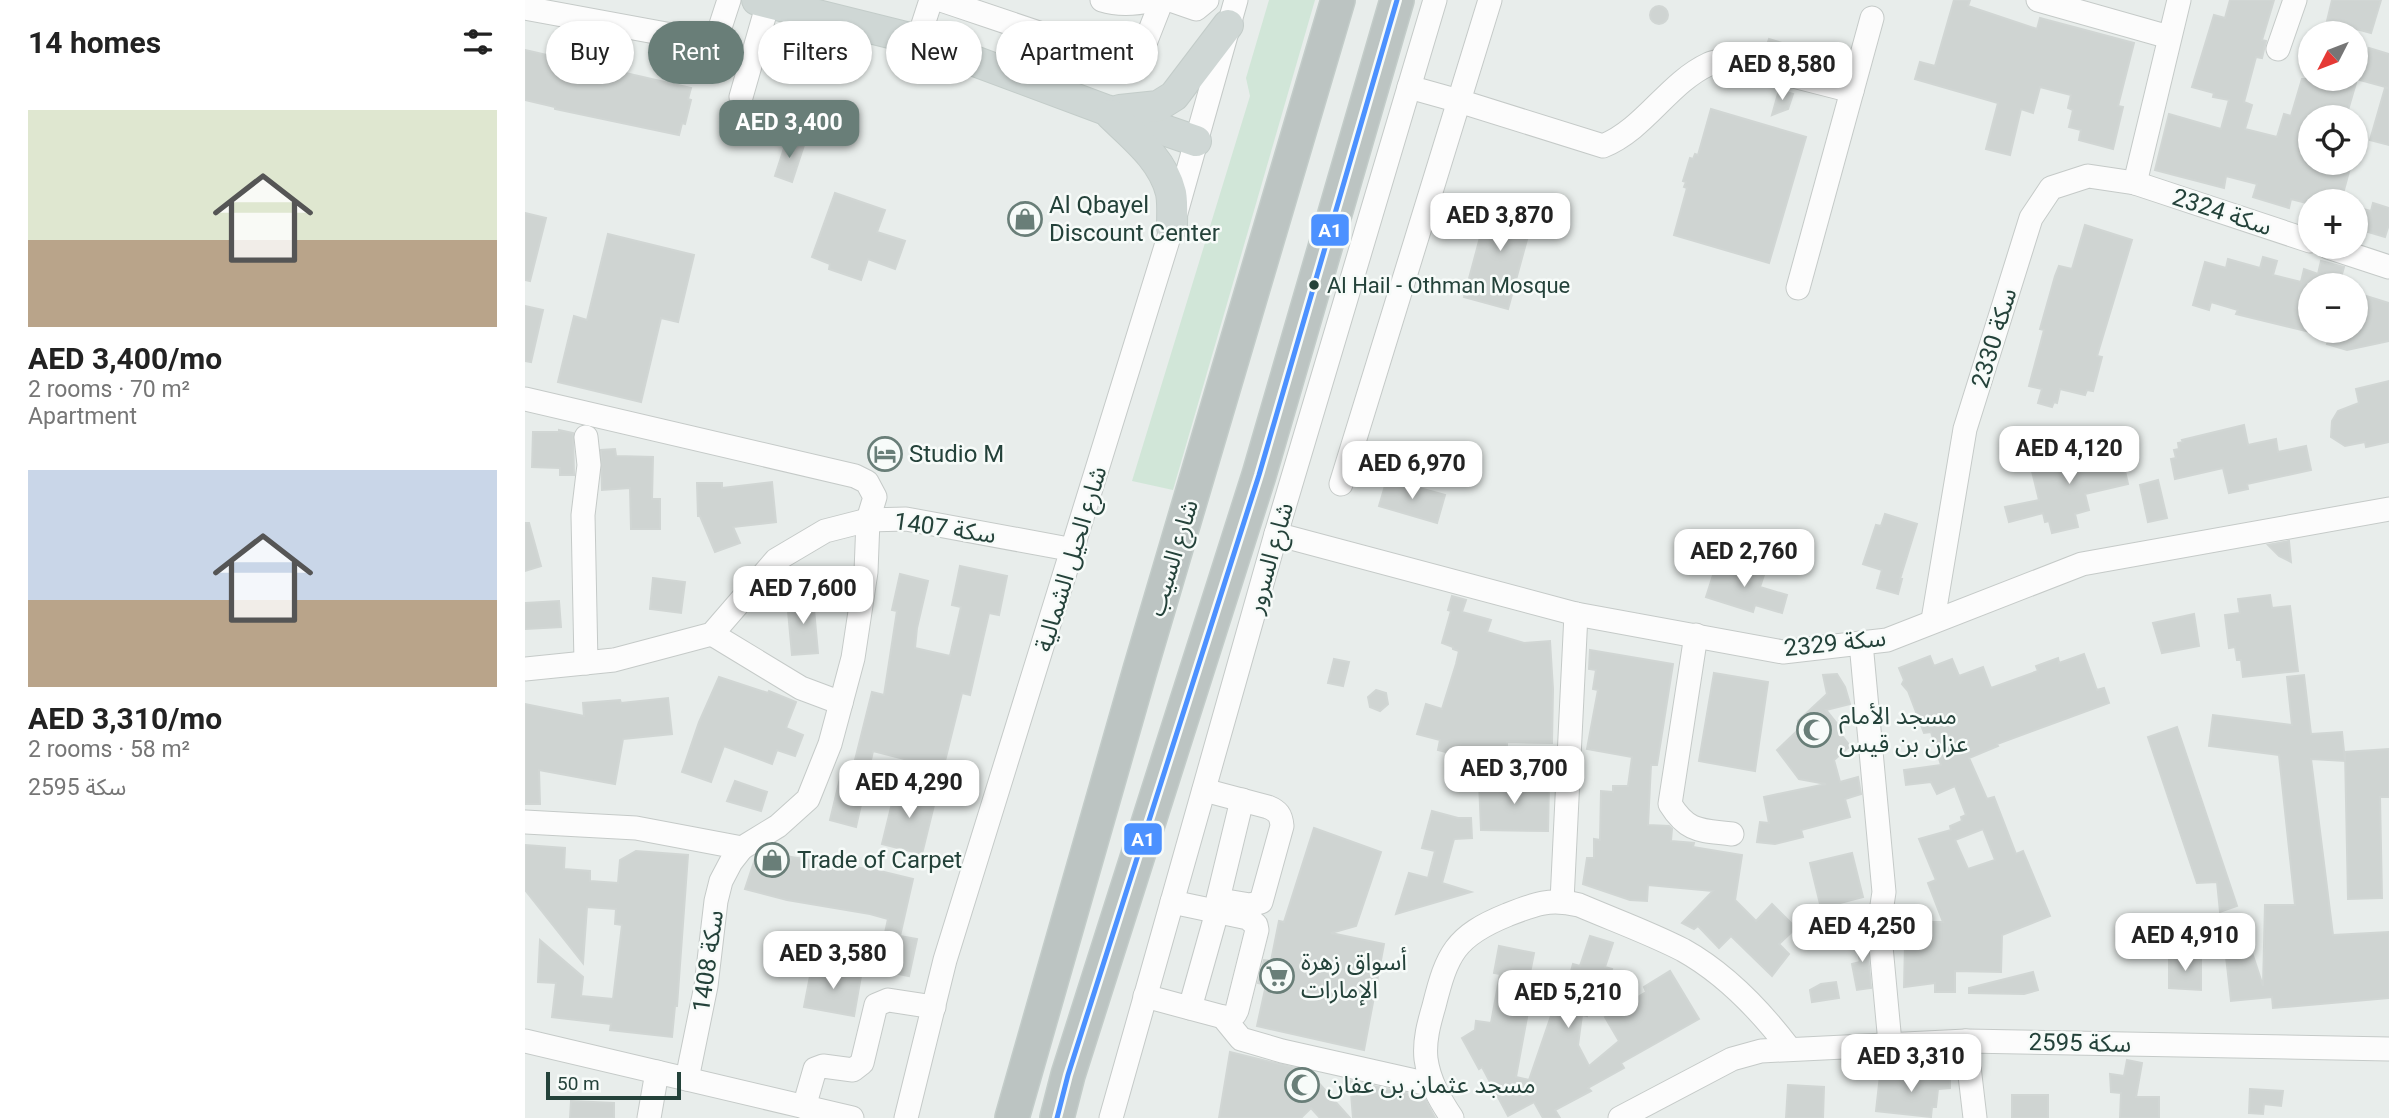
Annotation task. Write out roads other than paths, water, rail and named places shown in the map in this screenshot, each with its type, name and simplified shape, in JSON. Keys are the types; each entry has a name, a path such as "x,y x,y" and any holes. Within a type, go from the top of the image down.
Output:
{"highway":[{"name":"شارع السيب","path":"1011,1118 1338,0"},
{"path":"1057,1118 1068,1075 1259,475 1397,0"}],"main road":[{"path":"766,1 835,10 886,28"},
{"path":"1106,110 1142,110 1157,106 1174,96 1232,12"},
{"path":"982,64 1196,141"},
{"path":"1106,110 1151,153 1166,179 1171,195 1172,227"}],"street":[{"path":"525,8 715,43 729,0"},
{"path":"924,21 931,0"},
{"path":"941,0 1125,62 1136,58 1142,51 1162,0"},
{"path":"1102,0 1111,3 1138,3 1152,0"},
{"path":"1170,0 1196,9 1207,0"},
{"name":"شارع السرور","path":"1111,1118 1276,534 1435,0"},
{"path":"1341,484 1490,0"},
{"path":"2038,0 2169,37"},
{"path":"2135,183 2179,0"},
{"path":"2278,50 2295,0"},
{"path":"741,97 766,1"},
{"name":"شارع الحيل الشمالية","path":"906,1118 949,947 1172,227 1232,12"},
{"path":"1798,288 1872,18"},
{"path":"1409,87 1603,146 1619,139 1686,80 1710,63 1731,60 1852,91"},
{"name":"سكة 2330","path":"1933,620 1965,429 2031,218 2051,188 2088,176 2135,183"},
{"name":"سكة 2324","path":"2135,183 2298,237"},
{"path":"2365,259 2389,267"},
{"name":"سكة 1408","path":"525,400 855,475 867,482 874,497 868,520 864,584 853,658 830,744 808,799 778,826 742,848 731,862 722,881 716,901 706,986 687,1079"},
{"path":"586,438 589,465 583,515 586,663"},
{"name":"سكة 2329","path":"1276,534 1577,614 1783,652 1887,640 2082,564 2389,509"},
{"name":"سكة 1407","path":"712,634 776,560 825,531 868,520 907,519 1074,550"},
{"path":"1562,901 1577,614"},
{"path":"525,669 614,660 712,634 801,688 841,703"},
{"path":"1696,635 1670,804 1681,822 1697,829 1732,834"},
{"path":"1861,643 1884,892 1879,925 1890,1043"},
{"path":"1204,790 1276,810 1282,817 1282,826 1261,902 1250,905 1217,905"},
{"path":"1189,1008 1242,800"},
{"path":"525,822 636,828 742,848"},
{"path":"1146,996 1223,1017 1232,1017 1235,1014 1257,930 1253,921 1217,905 1174,896"},
{"path":"1452,1118 1433,1085 1426,1059 1427,1031 1444,966 1457,946 1474,930 1546,901 1579,905 1683,950 1742,994 1790,1048"},
{"path":"804,1107 815,1069 823,1066 853,1070 862,1063 876,1005 888,1000 934,1007"},
{"path":"1223,1017 1241,1039 1282,1051 1433,1085"},
{"path":"525,1041 852,1118"},
{"path":"1966,1041 1975,1118"},
{"name":"سكة 2595","path":"1620,1118 1732,1059 1761,1051 1790,1048 1966,1041 2389,1049"},
{"path":"649,1118 657,1072"}],"place":[{"name":"Al Qbayel Discount Center","path":"1025,219"},
{"name":"Al Hail - Othman Mosque","path":"1314,285"},
{"name":"Studio M","path":"885,454"},
{"name":"مسجد الأمام عزان بن قيس","path":"1814,730"},
{"name":"Trade of Carpet","path":"772,860"},
{"name":"أسواق زهرة الإمارات","path":"1277,976"},
{"name":"مسجد عثمان بن عفان","path":"1302,1085"}]}
